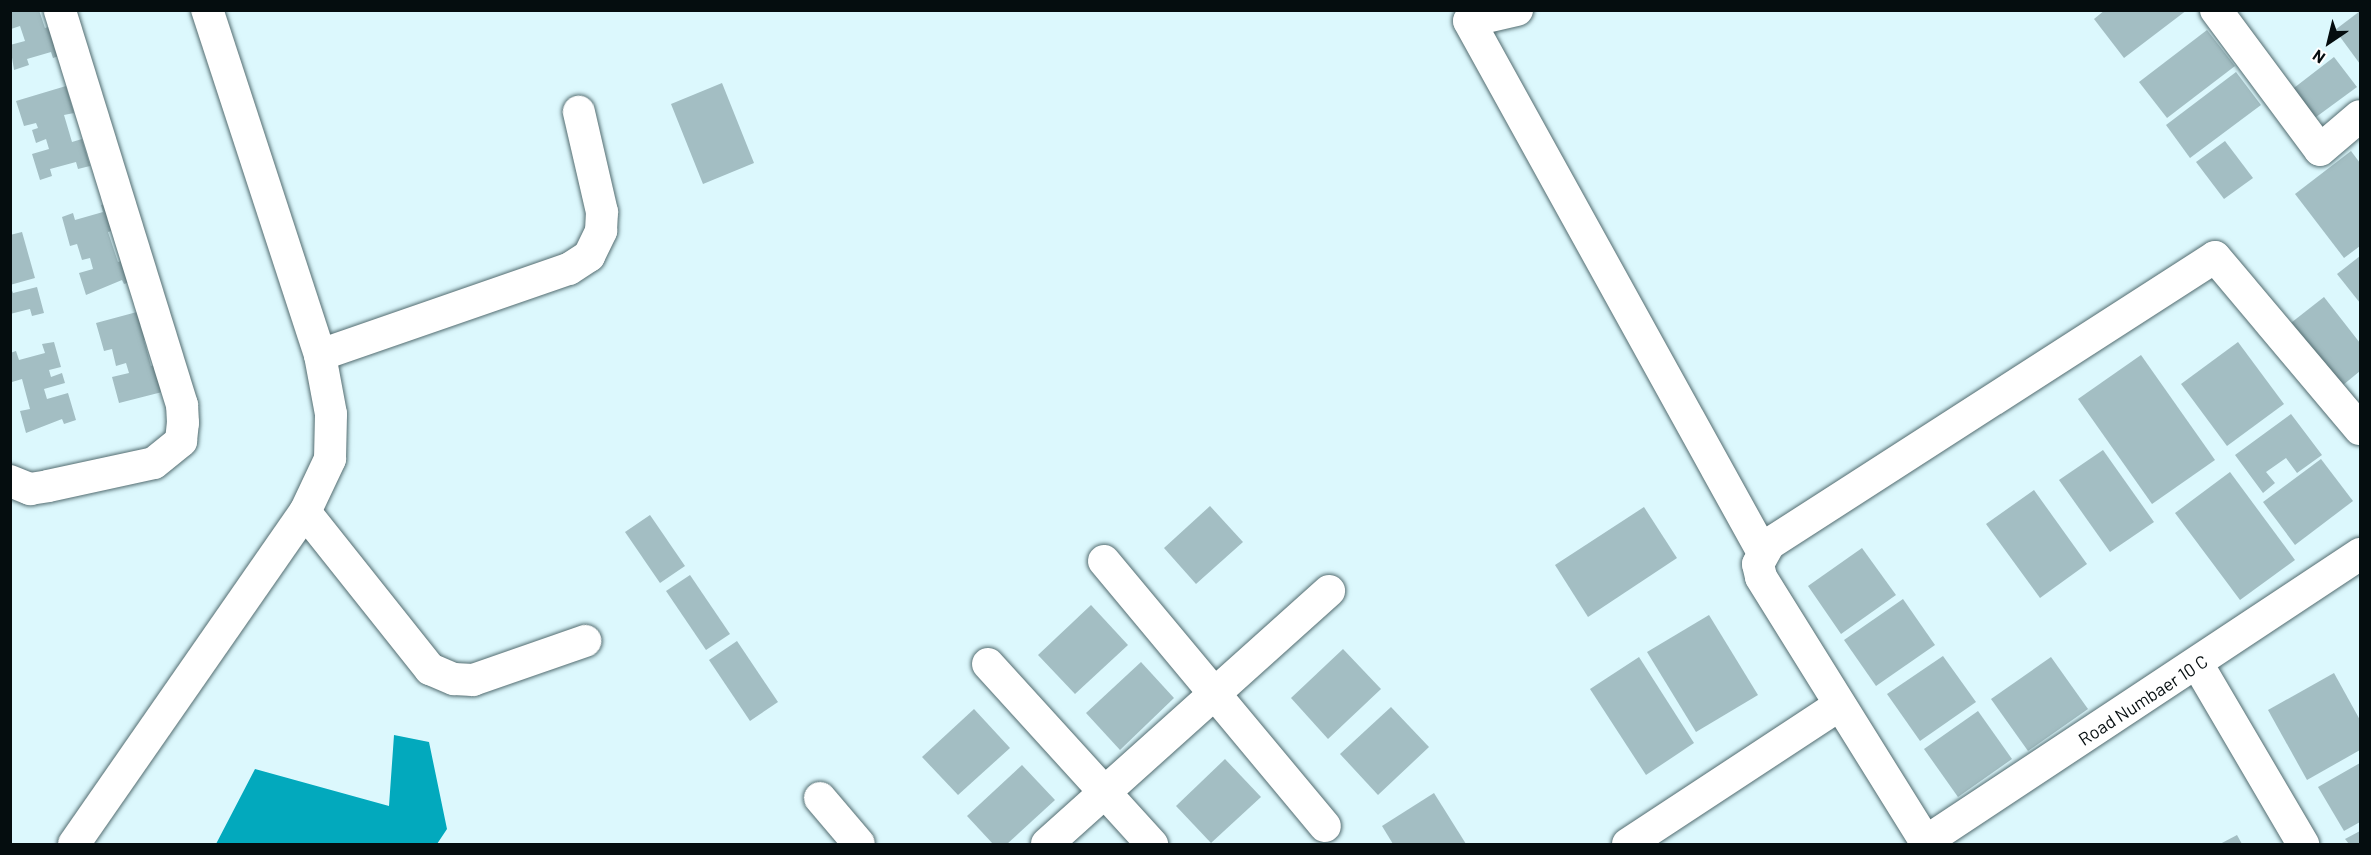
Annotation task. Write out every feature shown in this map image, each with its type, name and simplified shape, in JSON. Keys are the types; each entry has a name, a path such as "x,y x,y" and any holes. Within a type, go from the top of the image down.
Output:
{"street":[{"path":"10,481 30,489 154,463 181,441 183,423 60,10"},
{"path":"74,844 305,512 330,459 332,439 320,355 207,10"},
{"path":"1517,10 1457,16 1762,551 1761,577 1926,843"},
{"path":"2216,10 2320,150 2361,116"},
{"path":"320,355 569,269 589,256 601,231 602,212 579,112"},
{"path":"1762,551 1776,537 2215,257 2361,429"},
{"path":"305,512 430,669 446,676 474,680 494,677 585,641"},
{"name":"Road Numbaer 10 C","path":"1926,843 2198,665 2361,554"},
{"path":"1104,561 1325,826"},
{"path":"1047,844 1217,695 1329,591"},
{"path":"988,664 1152,844"},
{"path":"2198,665 2303,844"},
{"path":"1628,844 1839,706"},
{"path":"820,798 859,844"}],"water":[{"path":"394,735 429,742 447,829 437,844 216,844 255,769 389,806"}],"building":[{"path":"10,10 39,10 45,28 57,24 65,54 53,58 51,52 27,59 29,65 14,70 10,45 25,41 20,26 11,29"},
{"path":"2105,10 2187,10 2124,58 2094,19"},
{"path":"2360,11 2360,64 2335,30"},
{"path":"2207,30 2235,66 2167,118 2139,82"},
{"path":"2334,57 2357,87 2312,120 2290,91"},
{"path":"2236,72 2261,105 2190,158 2166,125"},
{"path":"722,83 754,163 703,184 671,104"},
{"path":"66,86 74,113 64,115 72,142 82,139 90,166 78,169 76,162 50,169 52,176 40,180 32,154 49,149 46,139 36,143 32,130 38,128 36,123 24,126 16,101"},
{"path":"2225,141 2253,178 2224,199 2196,162"},
{"path":"2351,151 2360,163 2360,246 2344,258 2295,194"},
{"path":"114,202 122,228 108,232 118,262 131,258 137,280 124,284 122,280 86,295 79,273 93,269 90,258 82,260 77,244 70,246 62,217 73,213 75,220 103,212 101,205"},
{"path":"22,232 35,278 10,285 10,235"},
{"path":"2360,256 2360,303 2337,274"},
{"path":"10,286 13,293 37,287 44,313 32,316 30,309 10,314"},
{"path":"2324,297 2360,343 2360,371 2337,390 2287,326"},
{"path":"148,309 156,336 144,340 151,366 163,363 170,390 119,403 112,377 129,373 126,363 116,366 112,349 104,351 96,323"},
{"path":"54,342 61,367 49,370 51,377 62,373 65,383 44,389 47,399 68,393 76,420 64,424 62,419 26,433 20,411 30,409 22,379 12,382 10,353 16,351 19,360 45,353 42,344"},
{"path":"2238,342 2284,404 2227,446 2181,384"},
{"path":"2141,355 2215,460 2152,504 2078,399"},
{"path":"2291,414 2322,455 2297,473 2286,458 2266,472 2275,483 2263,493 2235,455"},
{"path":"2103,450 2154,522 2110,552 2059,480"},
{"path":"2321,459 2353,501 2295,545 2263,502"},
{"path":"2230,472 2295,560 2240,600 2175,513"},
{"path":"2034,490 2087,564 2040,598 1986,524"},
{"path":"1210,506 1243,542 1196,584 1164,548"},
{"path":"1644,507 1677,558 1588,617 1555,565"},
{"path":"650,515 685,566 660,583 625,532"},
{"path":"1862,548 1896,595 1841,634 1808,586"},
{"path":"690,575 730,634 706,650 666,591"},
{"path":"1903,599 1935,645 1876,686 1844,640"},
{"path":"1091,605 1128,645 1075,694 1038,655"},
{"path":"1709,615 1758,695 1696,732 1647,652"},
{"path":"737,641 778,702 750,721 709,660"},
{"path":"1343,649 1381,689 1328,739 1291,698"},
{"path":"1943,656 1976,702 1920,741 1887,694"},
{"path":"1639,657 1694,743 1646,775 1590,689"},
{"path":"2051,657 2088,709 2028,751 1991,699"},
{"path":"1141,662 1174,698 1120,750 1086,713"},
{"path":"2334,673 2360,720 2360,750 2307,780 2268,710"},
{"path":"1391,707 1429,747 1378,795 1340,754"},
{"path":"974,709 1010,748 958,795 922,757"},
{"path":"1978,711 2012,759 1958,797 1924,749"},
{"path":"1225,759 1261,797 1211,843 1176,806"},
{"path":"2360,763 2360,822 2344,831 2318,787"},
{"path":"1022,765 1055,800 1007,844 993,844 967,816"},
{"path":"1434,793 1466,844 1393,844 1382,826"},
{"path":"2360,831 2360,844 2349,844 2345,839"},
{"path":"2237,835 2242,844 2220,844"}]}
